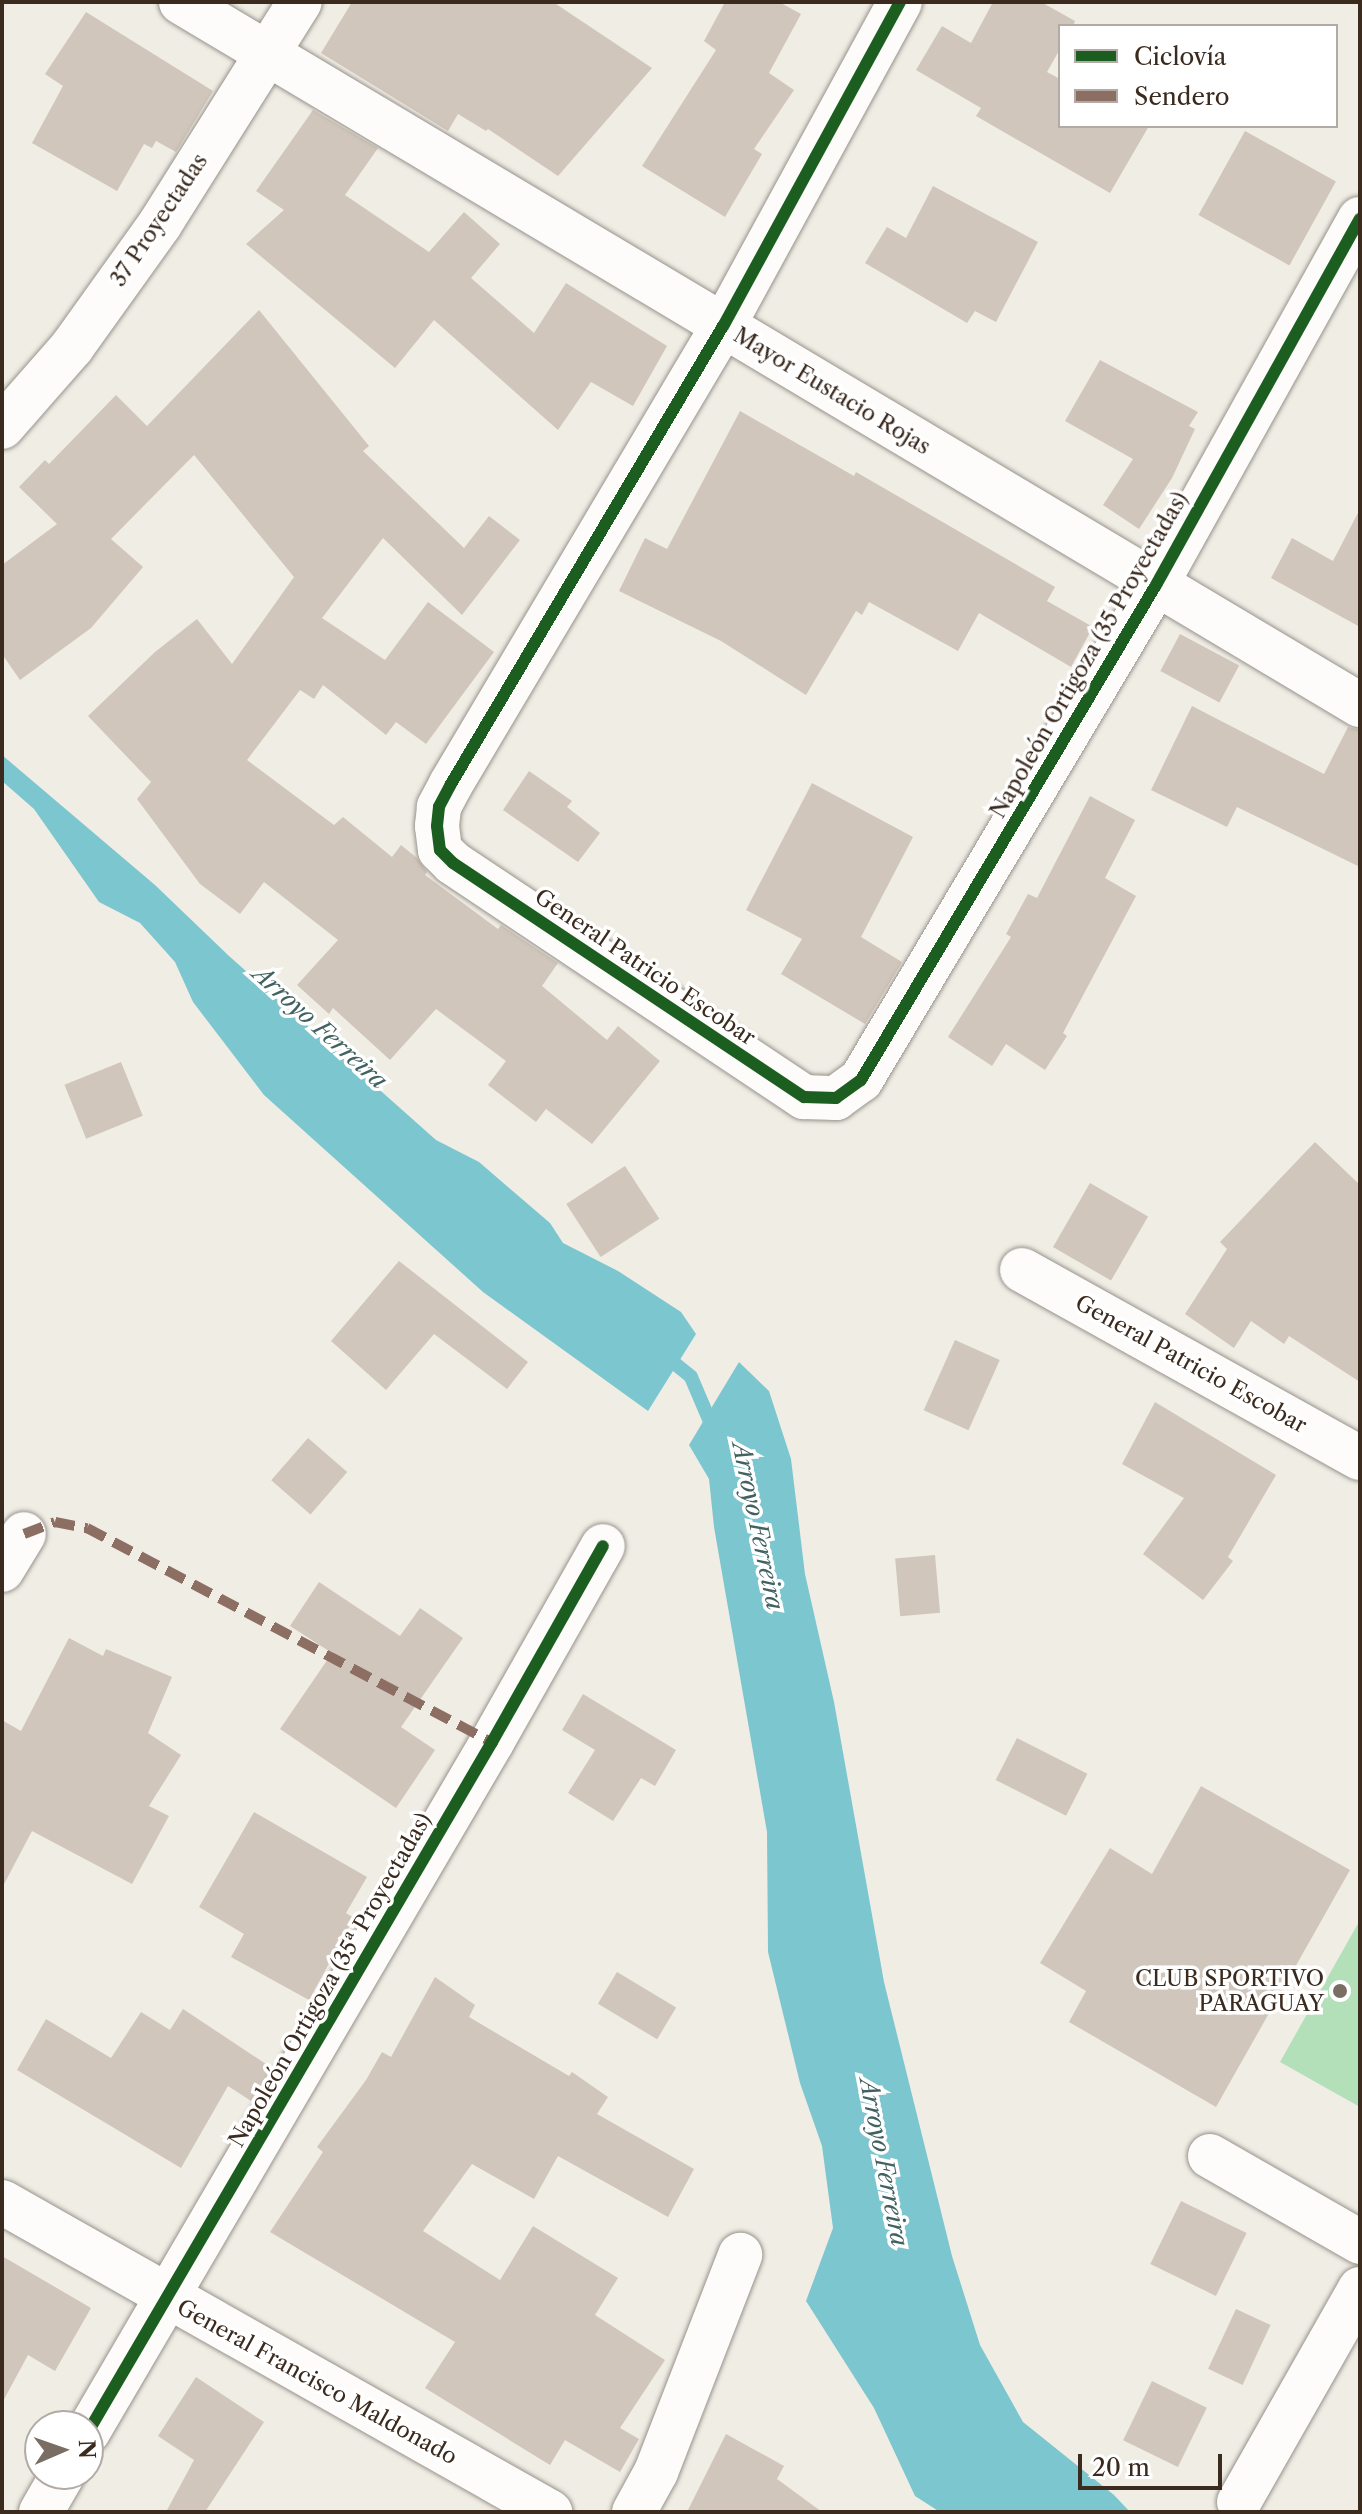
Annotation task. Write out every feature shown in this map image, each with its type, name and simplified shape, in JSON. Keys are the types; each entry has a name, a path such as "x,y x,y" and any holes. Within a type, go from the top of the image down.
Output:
{"street":[{"name":"Mayor Eustacio Rojas","path":"181,2 1360,705"},
{"name":"37 Proyectadas","path":"2,427 80,335 160,224 300,2"},
{"path":"723,326 900,2"},
{"name":"Napoleón Ortigoza (35 Proyectadas)","path":"836,1098 861,1080 1156,585 1360,219"},
{"name":"General Patricio Escobar","path":"723,326 451,784 439,807 437,826 440,850 453,863 804,1097 836,1098"},
{"name":"General Patricio Escobar","path":"1022,1270 1360,1458"},
{"name":"Napoleón Ortigoza (35ª Proyectadas)","path":"101,2410 603,1546"},
{"path":"1210,2156 1360,2242"},
{"name":"General Francisco Maldonado","path":"2,2202 550,2512"},
{"path":"634,2512 656,2472 740,2255"},
{"path":"1239,2502 1360,2289"},
{"path":"41,2512 54,2490"}],"green space":[{"name":"CLUB SPORTIVO PARAGUAY","path":"1360,1920 1360,2107 1280,2062"}],"water":[{"path":"2,755 155,885 229,956 436,1140 479,1162 550,1223 563,1243 618,1271 681,1312 696,1334 648,1411 483,1292 264,1095 193,1002 175,962 140,923 99,902 34,809 2,781"},
{"path":"739,1362 769,1391 791,1459 805,1574 834,1702 884,1982 952,2256 980,2345 1023,2422 1114,2495 1130,2512 940,2512 915,2496 874,2408 806,2301 833,2228 822,2146 800,2083 768,1952 767,1832 714,1527 709,1479 689,1445"}],"building":[{"path":"352,2 553,2 652,68 558,176 488,129 486,131 458,114 448,131 321,53"},
{"path":"725,2 779,2 801,14 769,73 794,90 754,149 762,154 725,217 642,166 716,50 704,41"},
{"path":"993,2 1041,2 1075,21 1074,24 1058,24 1058,53 1047,72 1058,78 1058,128 1148,128 1110,193 976,116 981,108 916,70 942,26 971,43"},
{"path":"86,12 213,91 176,152 156,141 152,148 144,144 117,191 32,143 63,86 45,74"},
{"path":"313,110 378,148 345,195 429,252 464,212 500,244 471,278 534,333 566,283 667,346 633,406 591,382 558,430 434,320 395,368 246,244 284,210 256,191"},
{"path":"1245,131 1336,181 1289,265 1198,215"},
{"path":"933,186 1038,242 996,322 975,311 967,323 865,263 887,227 906,238"},
{"path":"259,310 369,446 363,451 464,548 489,516 520,540 462,615 383,538 322,618 385,660 428,602 494,652 426,744 396,722 386,735 323,685 314,699 300,690 247,760 334,825 343,817 392,857 401,845 417,858 427,872 425,875 498,929 501,925 558,963 542,986 607,1040 618,1026 660,1061 592,1144 546,1109 536,1122 488,1085 506,1061 436,1009 390,1060 333,1008 329,1014 297,985 338,940 264,882 240,914 200,884 137,799 151,782 88,716 155,652 197,619 232,664 294,577 194,455 111,539 143,567 91,628 20,680 2,654 2,565 57,524 19,487 45,460 49,464 116,395 147,426"},
{"path":"1100,360 1198,412 1189,426 1195,429 1172,478 1139,529 1103,505 1133,459 1065,421"},
{"path":"740,411 854,476 856,472 1055,587 1047,601 1093,627 1071,667 979,613 958,651 869,602 862,615 856,611 806,695 721,641 619,591 645,538 667,549"},
{"path":"1360,509 1360,627 1271,578 1292,538 1333,561"},
{"path":"1180,634 1239,665 1219,703 1160,671"},
{"path":"1192,706 1324,774 1348,727 1360,730 1360,867 1237,807 1227,827 1151,790"},
{"path":"529,771 572,801 567,807 600,833 578,862 503,810"},
{"path":"812,783 913,837 861,937 902,962 865,1024 781,974 802,939 746,910"},
{"path":"1090,796 1135,820 1105,878 1136,896 1063,1033 1067,1036 1045,1070 1006,1044 992,1066 948,1037 1011,937 1006,934 1028,894 1037,898"},
{"path":"121,1062 143,1116 86,1139 64,1085"},
{"path":"1315,1142 1360,1185 1360,1382 1289,1336 1284,1344 1251,1321 1234,1348 1185,1314 1227,1249 1220,1242"},
{"path":"625,1166 659,1219 601,1257 566,1204"},
{"path":"1090,1183 1148,1216 1111,1281 1053,1247"},
{"path":"399,1261 528,1362 507,1389 434,1334 386,1390 331,1341"},
{"path":"955,1340 1000,1360 968,1430 924,1410"},
{"path":"1155,1402 1276,1475 1228,1557 1233,1561 1203,1600 1143,1554 1184,1498 1122,1464"},
{"path":"308,1438 347,1472 311,1514 271,1480"},
{"path":"935,1555 940,1613 900,1616 895,1558"},
{"path":"319,1582 400,1636 420,1608 463,1638 401,1727 435,1750 396,1808 280,1729 332,1653 290,1626"},
{"path":"69,1638 103,1656 106,1649 172,1677 148,1733 181,1755 149,1806 169,1816 132,1884 32,1831 2,1888 2,1720 21,1731"},
{"path":"583,1694 676,1750 655,1786 641,1778 613,1821 568,1793 595,1750 562,1730"},
{"path":"1017,1738 1087,1774 1066,1816 996,1780"},
{"path":"1201,1786 1350,1870 1216,2107 1069,2022 1086,1991 1040,1963 1110,1848 1152,1874"},
{"path":"254,1812 367,1877 346,1913 354,1918 309,2000 231,1957 244,1934 199,1907"},
{"path":"617,1972 676,2008 657,2039 598,2004"},
{"path":"435,1977 475,2005 469,2017 569,2076 572,2072 608,2097 597,2114 694,2169 668,2217 558,2156 534,2199 472,2164 423,2231 500,2280 533,2226 618,2278 595,2315 665,2360 620,2428 639,2439 620,2472 565,2440 550,2465 425,2388 455,2342 270,2232 323,2152 317,2147 366,2080 382,2052 391,2057"},
{"path":"183,2009 272,2068 251,2101 228,2086 181,2168 17,2070 46,2019 111,2058 141,2012 170,2030"},
{"path":"1181,2201 1247,2233 1216,2296 1150,2264"},
{"path":"2,2256 91,2308 55,2371 28,2355 2,2403"},
{"path":"1236,2309 1270,2325 1243,2385 1208,2369"},
{"path":"196,2377 264,2422 205,2512 166,2512 194,2460 158,2436"},
{"path":"1152,2381 1207,2408 1178,2467 1123,2440"},
{"path":"726,2434 784,2466 777,2479 822,2512 687,2512"}],"waterway":[{"name":"Arroyo Ferreira","path":"663,1354 691,1377 714,1431"}],"marked path":[{"path":"24,1534 55,1522 87,1528 492,1742"}],"cycle path":[{"path":"900,2 723,326 451,784 439,807 437,826 440,850 453,863 804,1097 836,1098 861,1080 1156,585 1360,219"},
{"path":"101,2410 492,1742 603,1546"}],"place":[{"name":"CLUB SPORTIVO PARAGUAY","path":"1340,1991"}]}
